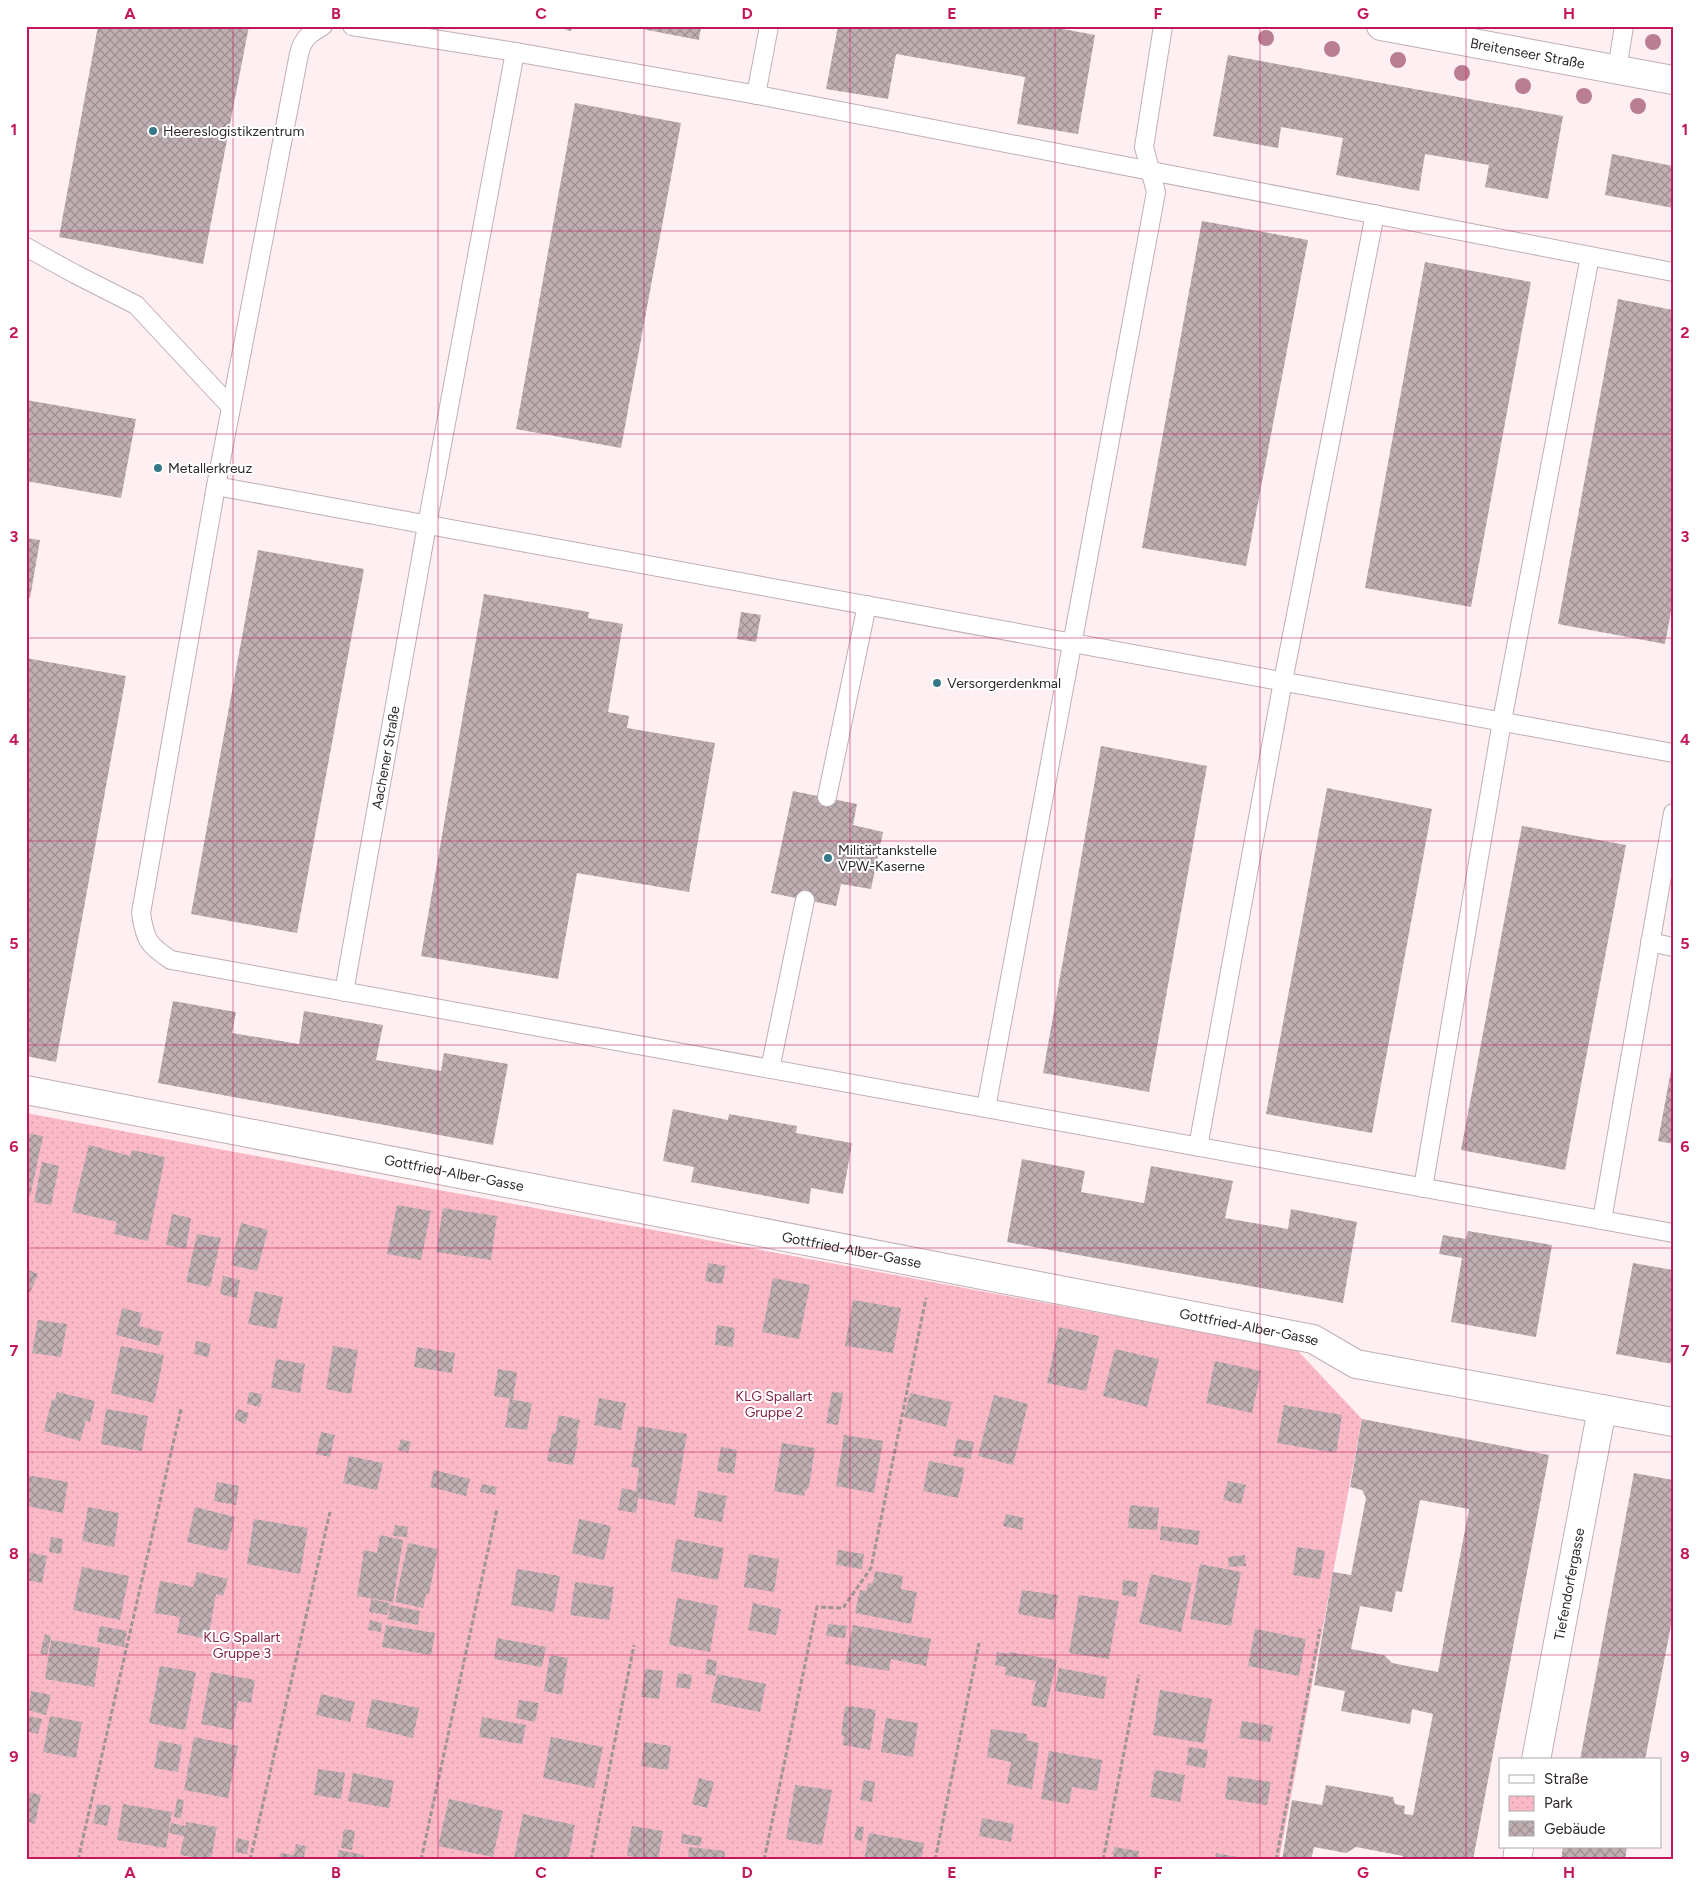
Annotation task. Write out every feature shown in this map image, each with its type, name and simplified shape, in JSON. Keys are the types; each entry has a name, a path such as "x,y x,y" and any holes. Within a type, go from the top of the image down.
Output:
{"street":[{"name":"Breitenseer Straße","path":"1381,26 1673,80"},
{"name":"Gottfried-Alber-Gasse","path":"26,1090 1313,1339 1356,1364 1673,1422"},
{"name":"Tiefendorfergasse","path":"1536,1758 1602,1409"}],"lane":[{"path":"323,26 313,31 302,42 299,54 216,486 141,913 144,934 156,950 171,960 1673,1233"},
{"path":"352,26 515,52 756,95 1673,272"},
{"path":"756,95 769,26"},
{"path":"986,1108 1074,643 1156,192 1144,147 1164,26"},
{"path":"1617,70 1624,26"},
{"name":"Aachener Straße","path":"344,992 427,525 515,52"},
{"path":"1198,1146 1283,682 1375,214"},
{"path":"26,247 136,305 231,407"},
{"path":"1423,1188 1502,721 1590,256"},
{"path":"216,486 1673,753"},
{"path":"827,798 867,605"},
{"path":"1602,1220 1673,813"},
{"path":"770,1069 805,900"},
{"path":"1650,942 1673,947"}],"path":[{"path":"764,1860 817,1607 843,1608 871,1568 932,1264"},
{"path":"78,1860 182,1409"},
{"path":"421,1860 497,1509"},
{"path":"250,1860 330,1512"},
{"path":"1276,1860 1320,1629"},
{"path":"934,1860 979,1644"},
{"path":"591,1860 634,1645"},
{"path":"1102,1860 1139,1675"}],"green space":[{"path":"26,1113 1297,1350 1362,1419 1279,1860 26,1860"}],"building":[{"name":"Heereslogistikzentrum","path":"98,26 249,26 203,264 59,237"},
{"path":"553,26 572,26 571,31"},
{"path":"637,26 701,26 699,40 637,28"},
{"path":"838,26 1047,26 1095,35 1078,134 1017,124 1025,77 896,54 888,99 826,89"},
{"path":"1228,55 1563,116 1548,199 1485,187 1489,165 1425,154 1419,191 1336,175 1343,138 1281,127 1278,148 1213,136"},
{"path":"575,103 681,123 621,448 516,429"},
{"path":"1612,154 1673,166 1673,208 1605,195"},
{"path":"1202,221 1308,240 1246,566 1142,548"},
{"path":"1425,262 1531,282 1471,607 1365,588"},
{"path":"1618,299 1673,310 1673,601 1665,644 1558,624"},
{"path":"26,400 136,419 121,498 26,481"},
{"path":"26,538 40,540 30,598 26,597"},
{"path":"258,550 364,569 297,933 191,914"},
{"path":"484,594 589,612 588,618 623,624 608,712 629,716 627,728 715,743 689,892 577,873 558,979 421,956"},
{"path":"741,612 761,615 756,642 737,639"},
{"path":"26,658 126,676 56,1062 26,1056"},
{"path":"1101,746 1207,766 1149,1092 1043,1073"},
{"path":"1327,788 1432,809 1372,1133 1266,1114"},
{"name":"Militärtankstelle VPW-Kaserne","path":"793,791 857,804 853,825 883,832 871,889 841,884 836,906 771,893"},
{"path":"1522,826 1626,845 1565,1170 1461,1150"},
{"path":"173,1001 236,1012 232,1033 299,1044 304,1011 383,1025 376,1060 441,1071 444,1053 508,1064 493,1145 158,1083"},
{"path":"1673,1065 1673,1144 1658,1141"},
{"path":"673,1109 728,1120 729,1114 797,1126 796,1133 852,1143 843,1194 811,1188 809,1204 691,1182 694,1167 663,1161"},
{"path":"26,1133 43,1136 30,1197 26,1196"},
{"path":"89,1145 130,1156 132,1150 165,1157 148,1241 114,1234 117,1222 72,1212"},
{"path":"1022,1159 1085,1171 1081,1192 1144,1203 1151,1166 1233,1181 1225,1218 1288,1229 1291,1209 1357,1222 1343,1303 1007,1242"},
{"path":"42,1162 59,1166 51,1205 34,1202"},
{"path":"397,1205 431,1211 421,1260 387,1254"},
{"path":"443,1208 497,1216 491,1260 436,1252"},
{"path":"172,1214 191,1218 186,1249 166,1245"},
{"path":"241,1223 268,1230 257,1271 231,1265"},
{"path":"1468,1231 1552,1245 1536,1337 1451,1322 1462,1258 1439,1254 1443,1235 1466,1239"},
{"path":"197,1234 221,1238 210,1287 186,1282"},
{"path":"708,1263 726,1266 722,1284 705,1281"},
{"path":"1633,1263 1673,1270 1673,1364 1616,1354"},
{"path":"26,1269 38,1274 28,1297 26,1297"},
{"path":"223,1276 240,1280 237,1298 220,1294"},
{"path":"773,1278 810,1285 799,1339 762,1332"},
{"path":"255,1291 283,1297 276,1329 248,1324"},
{"path":"853,1300 901,1308 893,1353 845,1346"},
{"path":"122,1308 142,1313 139,1326 163,1332 159,1346 116,1335"},
{"path":"38,1320 67,1324 61,1357 32,1353"},
{"path":"717,1325 735,1328 733,1347 715,1345"},
{"path":"1059,1327 1099,1336 1086,1391 1047,1383"},
{"path":"196,1341 211,1344 208,1357 194,1354"},
{"path":"121,1346 164,1355 154,1403 111,1393"},
{"path":"333,1346 358,1350 351,1394 326,1389"},
{"path":"417,1347 455,1353 452,1373 414,1367"},
{"path":"1115,1349 1159,1359 1147,1407 1103,1396"},
{"path":"276,1359 305,1364 300,1393 271,1388"},
{"path":"1215,1361 1261,1371 1252,1413 1206,1403"},
{"path":"498,1369 517,1372 513,1399 494,1396"},
{"path":"57,1392 95,1401 90,1422 86,1421 80,1441 44,1431 52,1399 55,1400"},
{"path":"249,1392 262,1394 260,1407 247,1404"},
{"path":"832,1392 843,1393 838,1425 826,1423"},
{"path":"910,1393 952,1402 946,1427 904,1417"},
{"path":"994,1395 1028,1404 1013,1465 978,1456"},
{"path":"599,1398 626,1403 621,1430 594,1425"},
{"path":"510,1399 532,1403 527,1430 505,1427"},
{"path":"1284,1405 1342,1415 1336,1453 1277,1443"},
{"path":"106,1409 148,1416 142,1451 101,1444"},
{"path":"238,1409 249,1413 245,1424 234,1419"},
{"path":"559,1415 580,1420 573,1465 547,1461 552,1434 555,1434"},
{"path":"1362,1419 1549,1455 1473,1860 1403,1860 1403,1856 1356,1847 1346,1853 1314,1847 1311,1860 1282,1860 1292,1800 1322,1805 1326,1785 1393,1797 1395,1804 1405,1806 1404,1814 1413,1815 1433,1714 1412,1709 1410,1724 1341,1711 1345,1691 1314,1685 1333,1572 1351,1575 1366,1498 1362,1490 1350,1487","holes":["1420,1500 1469,1509 1438,1672 1392,1663 1384,1655 1351,1649 1360,1606 1392,1612 1396,1591 1402,1592"]},
{"path":"638,1426 687,1434 675,1505 638,1498 636,1513 618,1510 622,1488 636,1491 639,1468 631,1467"},
{"path":"321,1432 335,1435 330,1457 316,1454"},
{"path":"844,1435 883,1441 874,1493 836,1486"},
{"path":"401,1439 411,1442 408,1453 398,1450"},
{"path":"957,1439 974,1442 971,1459 953,1456"},
{"path":"782,1443 815,1448 809,1487 805,1491 804,1496 774,1491"},
{"path":"721,1447 737,1450 734,1474 717,1471"},
{"path":"349,1456 383,1463 377,1490 343,1483"},
{"path":"929,1461 965,1468 958,1498 923,1491"},
{"path":"434,1470 470,1479 466,1496 430,1487"},
{"path":"1634,1473 1673,1480 1673,1615 1645,1758 1580,1758"},
{"path":"26,1475 68,1482 63,1513 26,1506"},
{"path":"1228,1481 1246,1485 1241,1504 1223,1500"},
{"path":"217,1482 239,1486 236,1505 214,1501"},
{"path":"482,1484 497,1487 495,1495 480,1492"},
{"path":"698,1491 727,1496 722,1522 694,1517"},
{"path":"1130,1505 1159,1508 1157,1530 1128,1528"},
{"path":"88,1507 119,1513 114,1547 82,1541"},
{"path":"195,1507 235,1517 227,1551 187,1542"},
{"path":"1006,1514 1024,1518 1022,1530 1003,1526"},
{"path":"254,1519 308,1528 300,1574 247,1564"},
{"path":"579,1519 611,1526 604,1560 572,1553"},
{"path":"395,1525 408,1527 407,1537 393,1536"},
{"path":"1161,1526 1200,1531 1198,1545 1160,1540"},
{"path":"380,1535 403,1540 393,1602 357,1596 364,1550 377,1553"},
{"path":"51,1537 63,1539 61,1554 49,1552"},
{"path":"676,1539 724,1548 718,1580 671,1571"},
{"path":"408,1543 438,1549 429,1594 426,1594 423,1608 395,1602"},
{"path":"1297,1547 1325,1551 1320,1579 1293,1575"},
{"path":"838,1550 864,1554 862,1569 836,1565"},
{"path":"26,1552 47,1556 42,1583 26,1580"},
{"path":"749,1554 779,1559 774,1592 744,1587"},
{"path":"1245,1555 1246,1566 1229,1567 1228,1557"},
{"path":"1200,1564 1241,1572 1231,1626 1190,1619"},
{"path":"82,1567 129,1576 120,1620 73,1610"},
{"path":"517,1569 560,1576 554,1612 511,1605"},
{"path":"875,1571 903,1576 901,1589 917,1592 911,1624 855,1613 860,1590 866,1591 868,1583 873,1584"},
{"path":"197,1572 228,1579 223,1596 216,1594 208,1639 177,1633 180,1617 154,1613 160,1581 193,1587"},
{"path":"1151,1574 1192,1583 1181,1632 1139,1623"},
{"path":"1123,1580 1138,1582 1136,1597 1122,1595"},
{"path":"575,1582 614,1587 609,1620 570,1615"},
{"path":"1022,1590 1058,1595 1054,1620 1018,1614"},
{"path":"1079,1595 1119,1601 1109,1659 1069,1653"},
{"path":"677,1598 718,1606 710,1652 669,1645"},
{"path":"371,1599 390,1603 387,1615 369,1612"},
{"path":"753,1603 781,1609 776,1635 748,1630"},
{"path":"390,1605 420,1611 418,1625 388,1619"},
{"path":"370,1620 382,1623 381,1632 368,1630"},
{"path":"828,1624 847,1626 845,1638 826,1636"},
{"path":"386,1625 435,1633 431,1655 382,1647"},
{"path":"853,1625 931,1639 926,1666 891,1659 889,1671 845,1664"},
{"path":"100,1626 127,1631 124,1647 97,1642"},
{"path":"1255,1629 1306,1639 1299,1676 1248,1666"},
{"path":"45,1634 51,1636 47,1655 40,1654"},
{"path":"497,1638 546,1647 542,1667 494,1659"},
{"path":"51,1640 100,1648 94,1687 45,1679"},
{"path":"997,1652 1009,1654 1009,1652 1057,1660 1046,1708 1031,1705 1036,1681 1005,1675 1006,1667 995,1665"},
{"path":"550,1655 568,1658 562,1695 544,1691"},
{"path":"707,1659 717,1661 715,1676 705,1674"},
{"path":"160,1666 196,1672 185,1730 149,1723"},
{"path":"1059,1668 1107,1677 1104,1699 1055,1691"},
{"path":"645,1669 663,1671 659,1699 641,1697"},
{"path":"211,1672 255,1680 251,1703 238,1701 233,1730 201,1724"},
{"path":"678,1673 692,1675 690,1689 676,1687"},
{"path":"717,1674 766,1684 760,1712 711,1702"},
{"path":"1160,1690 1212,1699 1204,1743 1153,1735"},
{"path":"31,1691 51,1695 46,1715 28,1710"},
{"path":"321,1694 355,1702 350,1722 316,1715"},
{"path":"372,1699 419,1708 413,1738 366,1727"},
{"path":"519,1700 539,1703 535,1722 516,1718"},
{"path":"845,1707 876,1710 870,1750 843,1745 844,1736 841,1735"},
{"path":"28,1716 42,1719 38,1734 26,1731"},
{"path":"50,1716 82,1722 76,1758 43,1752"},
{"path":"482,1717 526,1725 522,1744 479,1737"},
{"path":"886,1718 918,1723 913,1757 881,1752"},
{"path":"1242,1721 1273,1726 1270,1742 1239,1738"},
{"path":"991,1729 1027,1734 1026,1740 1039,1743 1032,1789 1007,1784 1011,1762 987,1757"},
{"path":"194,1737 238,1746 228,1798 184,1790"},
{"path":"551,1737 603,1747 594,1788 543,1778"},
{"path":"159,1741 182,1745 178,1772 154,1768"},
{"path":"644,1742 671,1746 668,1770 641,1766"},
{"path":"1189,1747 1208,1750 1205,1768 1186,1765"},
{"path":"1049,1751 1102,1760 1097,1791 1072,1787 1069,1804 1041,1799"},
{"path":"318,1769 345,1773 341,1799 314,1795"},
{"path":"1155,1770 1185,1775 1180,1802 1150,1797"},
{"path":"353,1773 394,1781 389,1808 348,1801"},
{"path":"1228,1776 1271,1782 1267,1805 1225,1799"},
{"path":"699,1778 714,1782 707,1808 692,1804"},
{"path":"864,1780 875,1782 872,1802 860,1800"},
{"path":"795,1785 832,1790 822,1845 786,1839"},
{"path":"26,1792 41,1795 35,1824 26,1822"},
{"path":"177,1799 184,1800 181,1818 174,1817"},
{"path":"449,1799 503,1811 493,1857 438,1846"},
{"path":"97,1804 111,1806 107,1826 93,1823"},
{"path":"123,1804 172,1812 166,1848 117,1840"},
{"path":"523,1814 575,1825 568,1860 523,1860 514,1858"},
{"path":"982,1818 1014,1824 1011,1842 979,1836"},
{"path":"186,1822 217,1827 211,1860 180,1855 184,1836 169,1833 171,1823 186,1826"},
{"path":"632,1826 663,1831 658,1860 627,1856"},
{"path":"857,1826 864,1827 862,1841 854,1839"},
{"path":"344,1829 355,1831 352,1850 341,1848"},
{"path":"869,1833 924,1843 921,1860 864,1860"},
{"path":"682,1834 702,1837 700,1846 681,1843"},
{"path":"237,1838 249,1841 247,1854 235,1852"},
{"path":"296,1844 306,1846 304,1857 314,1860 279,1860 280,1853 294,1855"},
{"path":"689,1847 725,1851 724,1860 688,1860"},
{"path":"1114,1847 1139,1851 1138,1860 1113,1860"},
{"path":"1563,1848 1627,1848 1625,1860 1561,1860"},
{"path":"339,1850 364,1855 363,1860 337,1860"},
{"path":"1216,1853 1247,1859 1247,1860 1215,1860"}],"place":[{"name":"Heereslogistikzentrum","path":"153,131"},
{"name":"Metallerkreuz","path":"158,468"},
{"name":"Versorgerdenkmal","path":"937,683"},
{"name":"Militärtankstelle VPW-Kaserne","path":"828,858"}],"park label":[{"name":"KLG Spallart Gruppe 2","path":"774,1404"},
{"name":"KLG Spallart Gruppe 3","path":"242,1645"}]}
